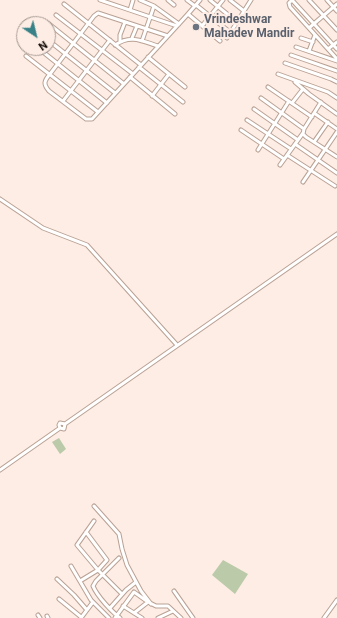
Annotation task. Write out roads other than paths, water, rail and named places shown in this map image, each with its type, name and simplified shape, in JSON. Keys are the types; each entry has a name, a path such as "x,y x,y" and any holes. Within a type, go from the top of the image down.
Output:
{"street":[{"path":"100,0 178,25"},
{"path":"130,10 133,0"},
{"path":"140,0 151,4"},
{"path":"147,0 178,25"},
{"path":"168,0 174,5"},
{"path":"187,0 196,5 231,33"},
{"path":"168,36 98,13 50,74 45,82 45,85 50,91 88,120 92,119 115,93 124,84 158,46 168,36 188,14 200,0"},
{"path":"210,0 237,22"},
{"path":"202,26 224,0"},
{"path":"230,0 244,11"},
{"path":"227,38 250,0"},
{"path":"337,49 292,0 289,2 288,4 337,60"},
{"path":"310,0 337,30"},
{"path":"327,0 337,11"},
{"path":"64,4 115,44 161,85 183,102"},
{"path":"309,28 337,4"},
{"path":"142,41 154,6"},
{"path":"188,14 220,41"},
{"path":"56,15 102,51 152,96 175,114"},
{"path":"120,41 120,36 126,22"},
{"path":"132,38 137,26"},
{"path":"56,30 124,84"},
{"path":"309,51 315,35"},
{"path":"115,44 132,38 158,46"},
{"path":"301,38 313,42"},
{"path":"63,101 110,40"},
{"path":"328,49 337,42"},
{"path":"56,47 115,93"},
{"path":"296,47 337,60"},
{"path":"291,55 337,71"},
{"path":"26,56 98,112"},
{"path":"48,56 107,103"},
{"path":"148,57 185,87"},
{"path":"285,63 337,82"},
{"path":"152,96 169,74"},
{"path":"278,74 328,92 337,98"},
{"path":"294,80 303,89 337,114"},
{"path":"268,87 312,117"},
{"path":"258,150 282,113 303,89"},
{"path":"261,98 304,129"},
{"path":"280,165 303,133 321,102"},
{"path":"254,109 298,140"},
{"path":"303,182 337,129 314,113"},
{"path":"248,120 291,149"},
{"path":"314,142 328,122"},
{"path":"241,130 284,159"},
{"path":"303,133 306,137 337,156"},
{"path":"294,144 337,173"},
{"path":"287,155 335,186"},
{"path":"0,199 43,228 87,245 177,345"},
{"path":"0,470 60,428 60,423 65,424 337,234"},
{"path":"94,506 119,534 124,555 136,582 151,604"},
{"path":"94,521 77,545 98,570 122,594"},
{"path":"80,580 98,570 105,563 107,558 86,532"},
{"path":"119,558 102,574 93,586 116,617 120,618"},
{"path":"71,566 93,602 107,617"},
{"path":"57,579 87,610"},
{"path":"110,608 122,594 136,582"},
{"path":"116,617 134,592 151,604 160,607 167,605 181,618"},
{"path":"174,592 193,618"},
{"path":"59,599 81,618 93,602"},
{"path":"324,618 337,600"},
{"path":"134,613 148,602"},
{"path":"123,606 139,617"},
{"path":"158,618 173,611"}],"place":[{"name":"Vrindeshwar Mahadev Mandir","path":"196,27"}]}
